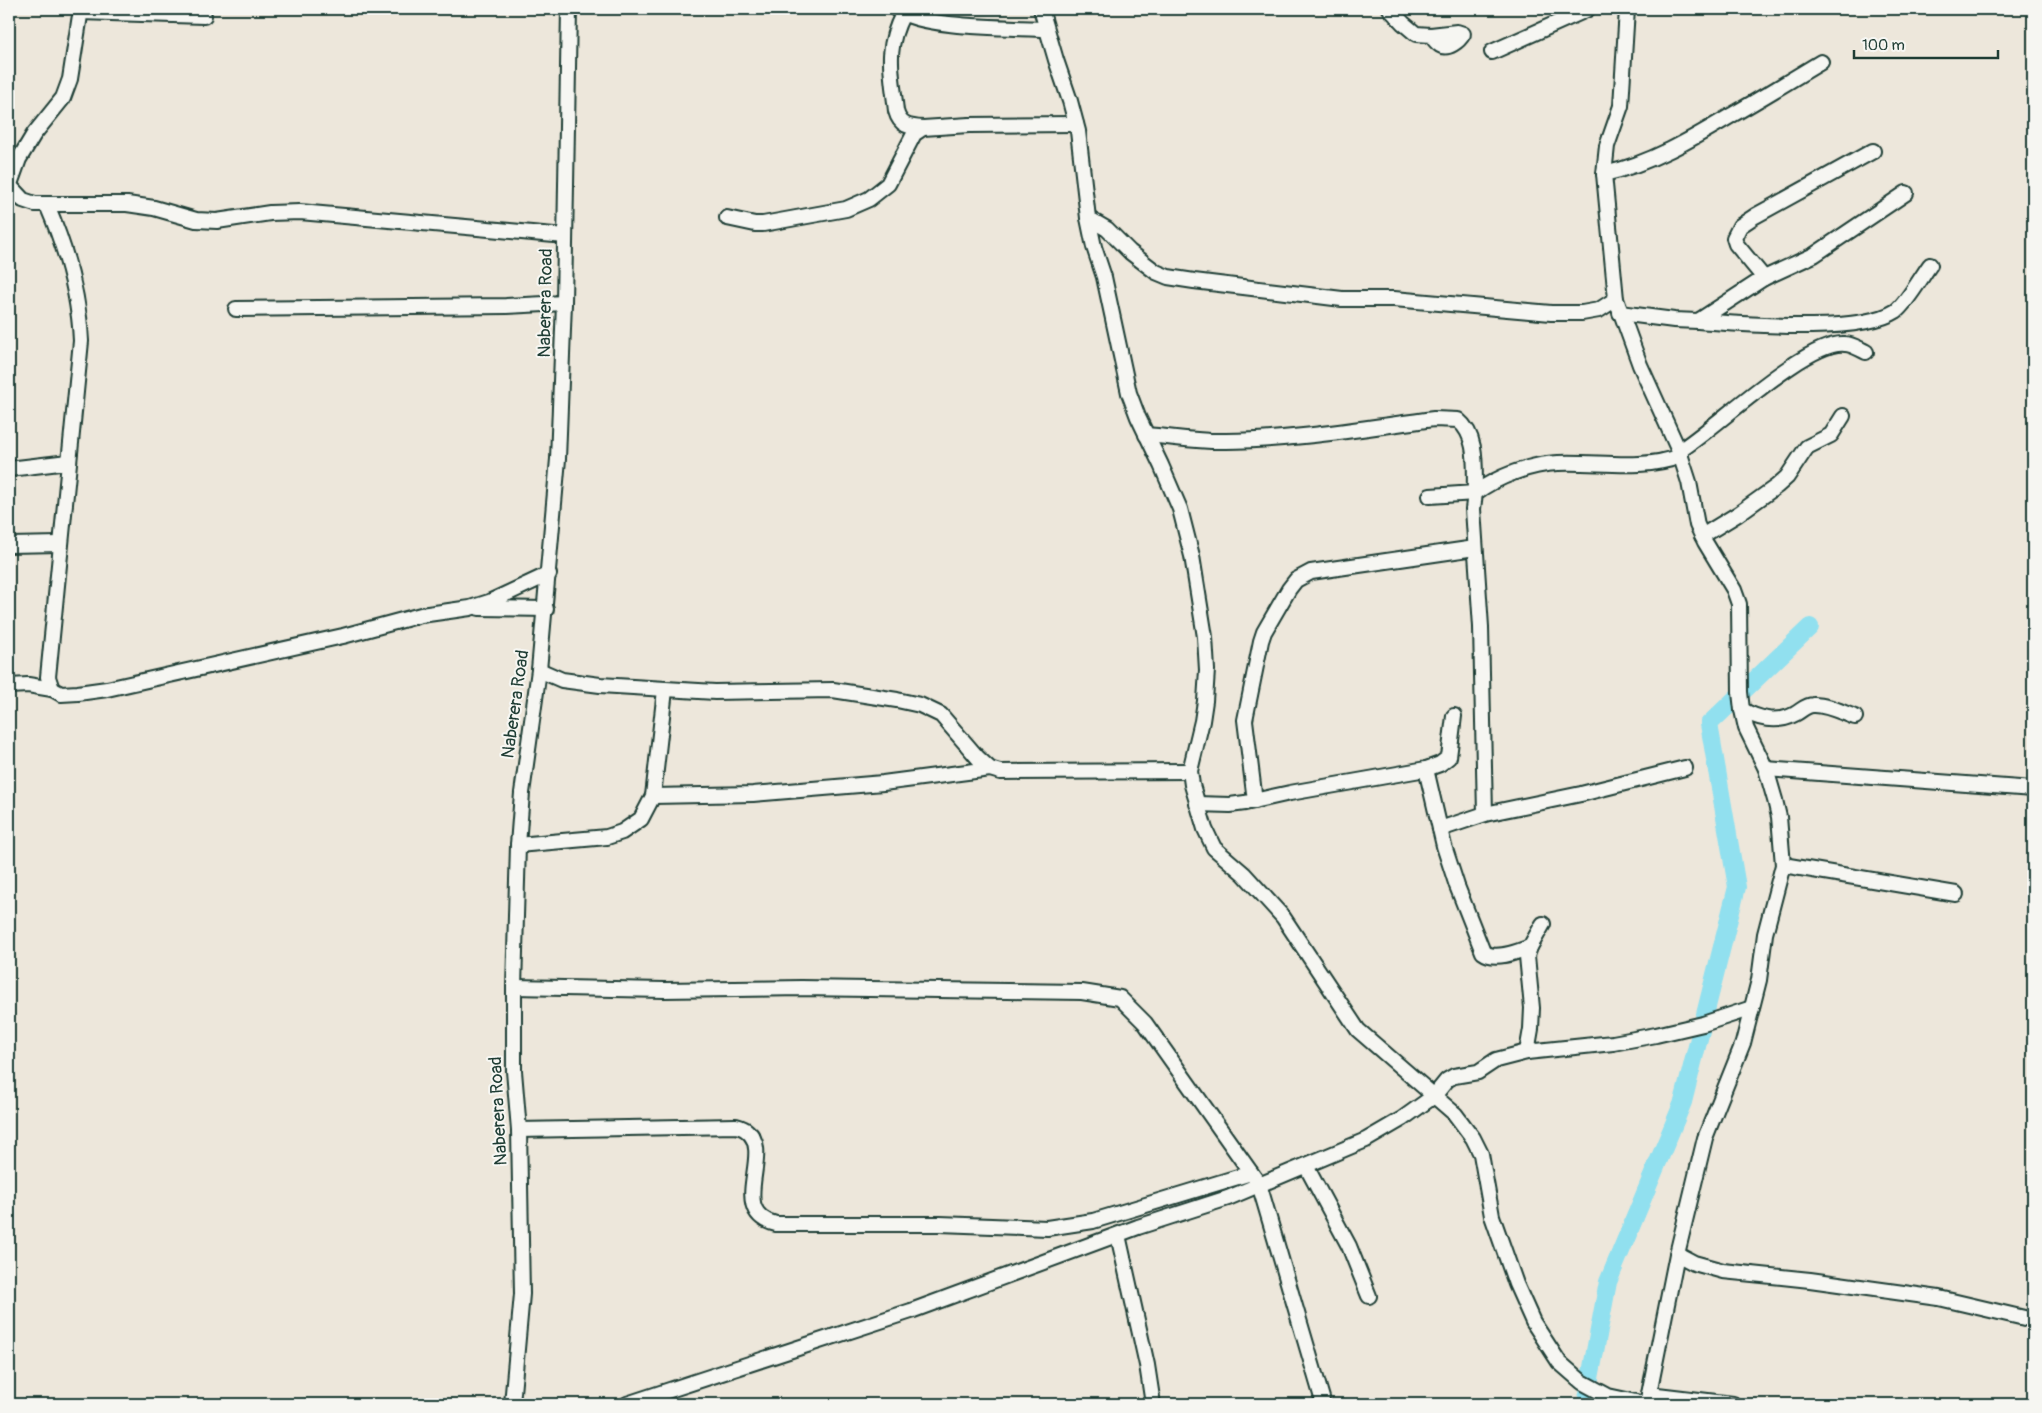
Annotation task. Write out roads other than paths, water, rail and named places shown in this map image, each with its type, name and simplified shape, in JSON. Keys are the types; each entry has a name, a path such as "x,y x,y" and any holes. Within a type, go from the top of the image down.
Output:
{"street":[{"name":"Naberera Road","path":"512,1404 522,1294 519,1130 514,1071 518,845 522,793 546,609 558,459 564,303 569,9"},
{"path":"1041,9 1076,124 1088,218 1094,247 1104,277 1129,393 1184,523 1192,556 1205,637 1207,670 1206,701 1190,771 1204,829 1214,848 1244,874 1283,917 1358,1030 1455,1114 1473,1138 1481,1154 1492,1216 1516,1284 1533,1322 1560,1362 1582,1382 1608,1396 1647,1401 1733,1404"},
{"path":"1390,9 1416,34 1431,35"},
{"path":"1492,52 1588,9"},
{"path":"1627,9 1621,106 1608,146 1604,174 1618,306 1658,407 1680,454 1689,482 1694,515 1702,536 1734,590 1738,604 1742,710 1751,741 1766,769 1779,817 1782,865 1765,934 1760,973 1743,1043 1705,1138 1677,1254 1647,1401"},
{"path":"204,16 81,11 70,79 63,98 29,142 19,159 9,186 23,200 35,204 127,204 154,208 196,220 217,221 270,213 300,212 565,236"},
{"path":"1046,29 978,26 920,20 900,11 891,48 898,120 902,124 923,128 969,125 1076,124"},
{"path":"1604,174 1623,170 1641,163 1689,139 1821,62"},
{"path":"726,218 763,224 836,211 857,205 878,194 888,184 914,134 923,128"},
{"path":"1764,278 1736,244 1734,238 1740,226 1873,151"},
{"path":"1698,321 1764,278 1814,255 1906,193"},
{"path":"47,205 61,238 80,312 81,342 48,677 52,689"},
{"path":"1088,218 1107,229 1130,252 1156,272 1168,277 1342,299 1394,299 1551,313 1582,313 1618,306 1674,320 1812,325 1844,325 1872,320 1898,310 1930,265"},
{"path":"236,309 506,306 564,303"},
{"path":"1430,496 1475,493 1506,476 1537,466 1564,463 1637,465 1665,462 1680,454 1764,385 1808,356 1838,344 1853,346 1866,352"},
{"path":"1702,536 1738,514 1777,486 1787,477 1808,447 1831,435 1843,416"},
{"path":"1146,435 1223,442 1267,440 1434,418 1453,418 1462,423 1472,442 1475,462 1473,509 1481,627 1485,814"},
{"path":"9,469 68,462"},
{"path":"9,546 60,544"},
{"path":"1255,801 1246,727 1249,698 1264,632 1296,580 1311,572 1475,548"},
{"path":"470,608 489,602 549,574"},
{"path":"9,686 28,685 52,689 57,693 66,694 107,689 343,636 421,615 470,608 546,609"},
{"path":"539,670 568,682 715,692 833,690 920,705 941,715 990,769"},
{"path":"518,845 578,840 622,832 641,819 653,796 665,690"},
{"path":"1742,710 1759,718 1775,719 1794,715 1810,705 1818,705 1855,717"},
{"path":"1197,804 1230,805 1426,769 1440,764 1448,757 1454,716"},
{"path":"1440,829 1485,814 1581,794 1685,768"},
{"path":"653,796 753,794 882,782 990,769 1015,773 1190,771"},
{"path":"1426,769 1440,829 1457,886 1483,952 1493,955 1508,954 1530,947"},
{"path":"1766,769 2033,789"},
{"path":"1782,865 1956,894"},
{"path":"1527,1052 1532,1029 1527,956 1530,947 1544,924"},
{"path":"514,987 664,990 801,988 1082,992 1120,998 1145,1023 1255,1178 1322,1398"},
{"path":"519,1130 736,1126 747,1130 752,1136 755,1146 752,1198 754,1208 757,1215 766,1222 776,1224 940,1224 1047,1228 1068,1226 1306,1166 1366,1140 1402,1119 1434,1096 1441,1086 1454,1076 1478,1072 1496,1060 1527,1052 1613,1043 1656,1035 1703,1024 1752,1008"},
{"path":"1306,1166 1350,1246 1369,1296"},
{"path":"627,1404 911,1311 1118,1235 1228,1198 1255,1178"},
{"path":"1118,1235 1147,1365 1153,1404"},
{"path":"1677,1254 1694,1263 1723,1271 1810,1280 1939,1298 2033,1320"}],"waterway":[{"path":"1590,1378 1608,1282 1683,1102 1737,887 1709,724 1810,627"},
{"path":"1586,1404 1588,1394"}]}
